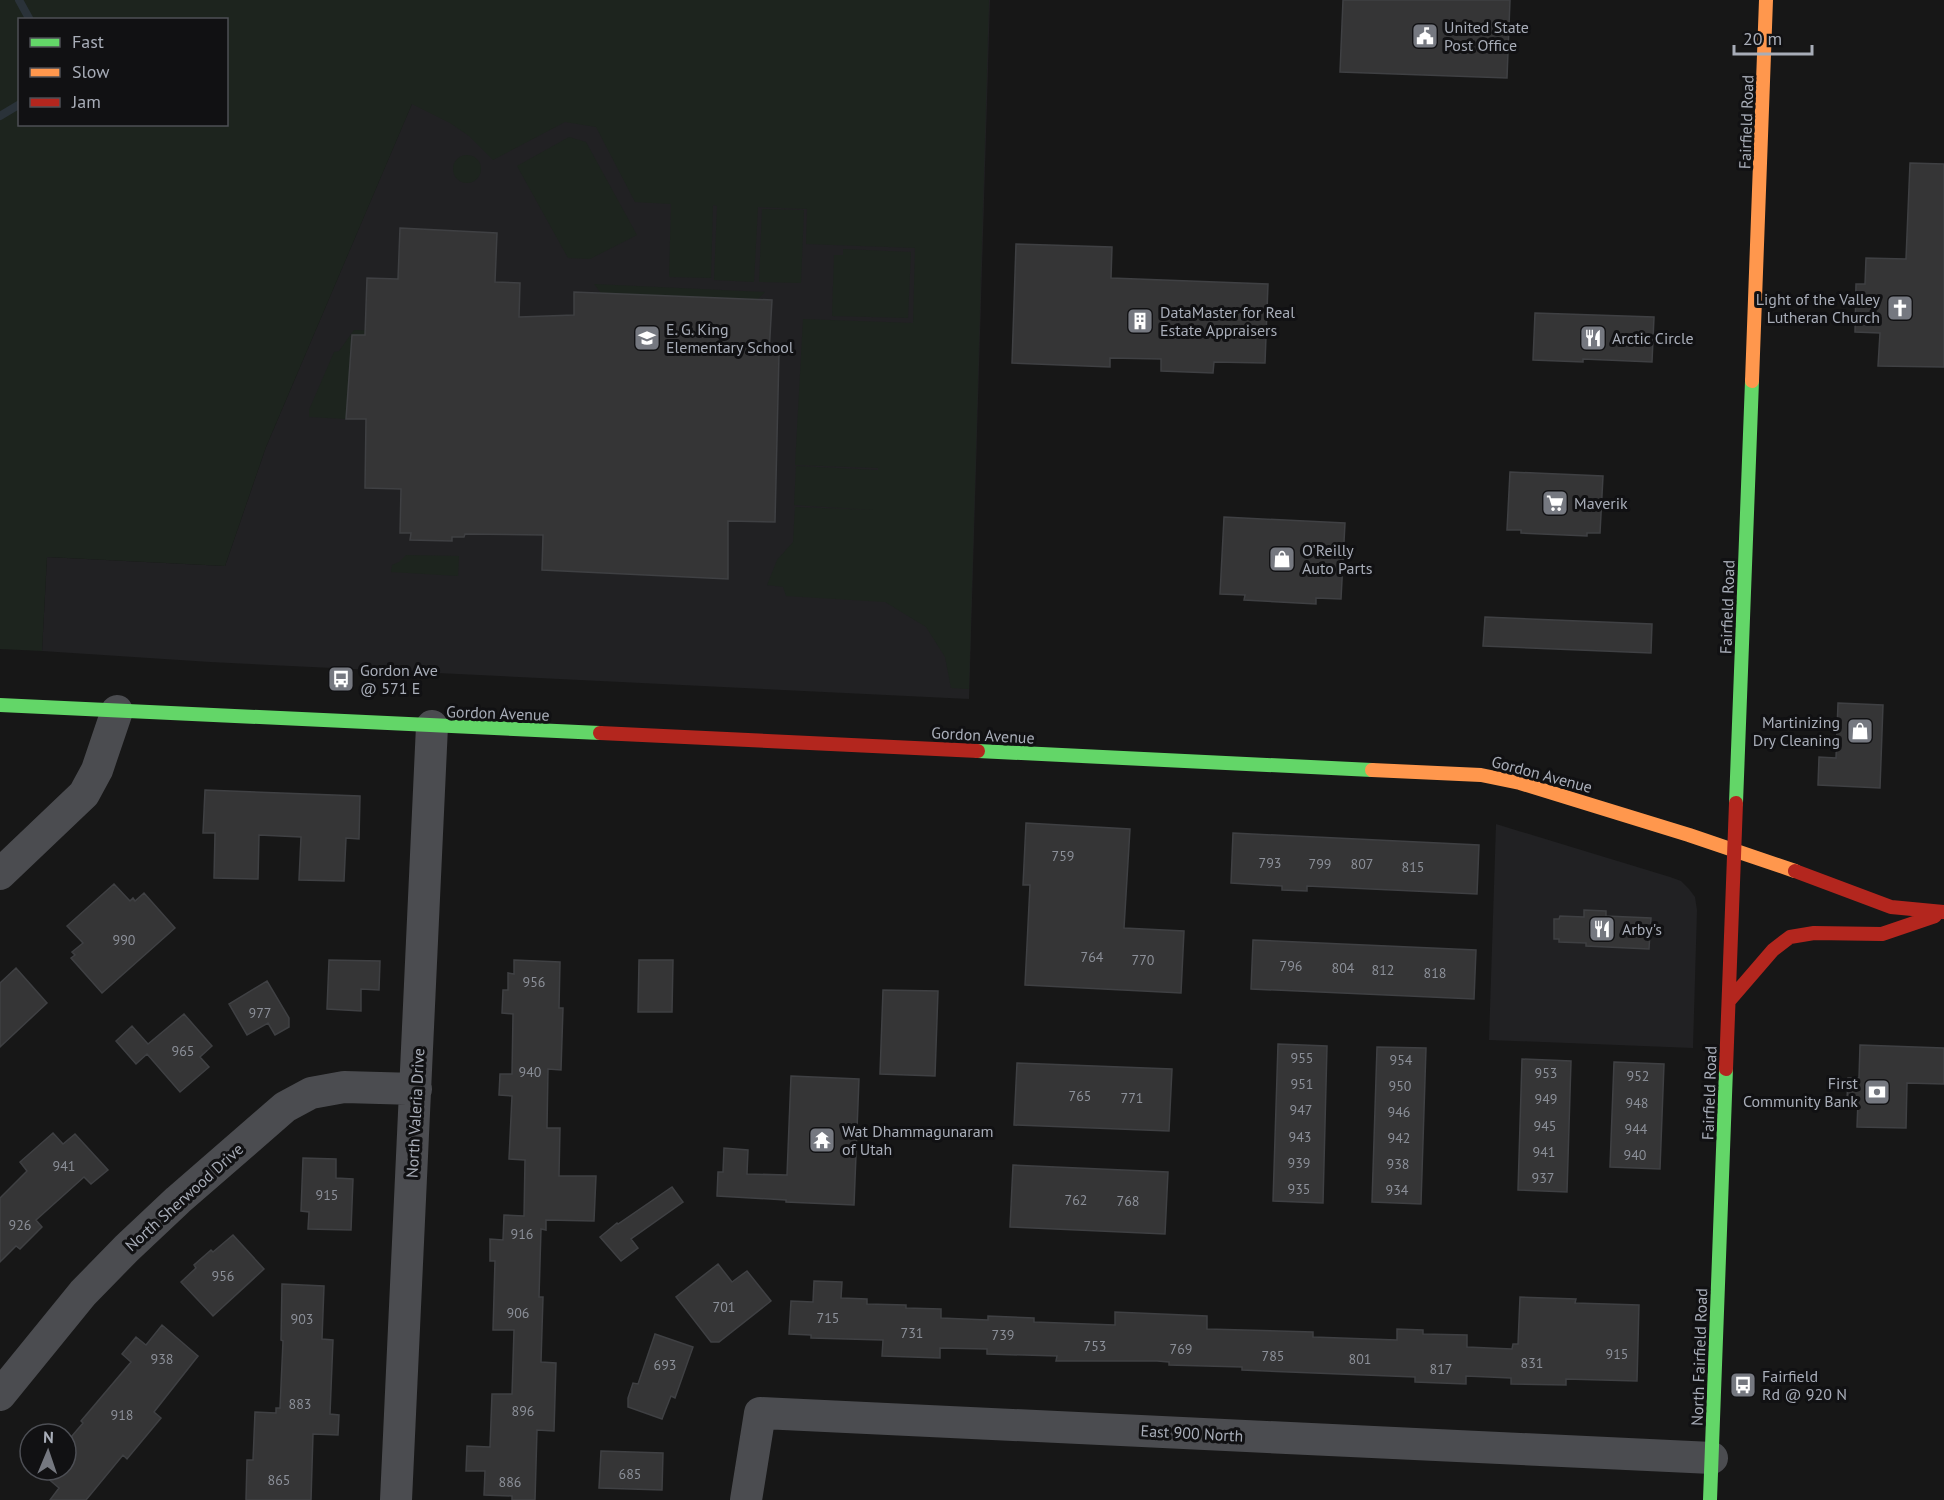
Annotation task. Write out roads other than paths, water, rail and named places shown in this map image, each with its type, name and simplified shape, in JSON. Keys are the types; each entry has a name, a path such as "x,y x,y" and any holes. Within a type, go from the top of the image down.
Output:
{"main road":[{"name":"Fairfield Road","path":"1721,1215 1766,0"},
{"name":"Gordon Avenue","path":"0,705 1481,775 1520,783 1586,802 1796,871 1891,907 1944,912"},
{"path":"1729,1001 1773,950 1790,937 1814,933 1882,934 1944,912"},
{"name":"North Fairfield Road","path":"1710,1500 1721,1215"}],"street":[{"path":"0,874 84,794 97,770 117,711"},
{"name":"North Valeria Drive","path":"396,1500 432,726"},
{"name":"North Sherwood Drive","path":"0,1395 83,1293 178,1200 285,1107 311,1093 325,1089 372,1086 416,1089"},
{"name":"East 900 North","path":"746,1500 760,1413 1712,1458"}],"waterway":[{"path":"19,0 29,18"},
{"path":"0,116 18,105"}],"place":[{"name":"United State Post Office","path":"1425,36"},
{"name":"Light of the Valley Lutheran Church","path":"1900,308"},
{"name":"DataMaster for Real Estate Appraisers","path":"1140,321"},
{"name":"E. G. King Elementary School","path":"647,338"},
{"name":"Arctic Circle","path":"1593,338"},
{"name":"Maverik","path":"1555,503"},
{"name":"O'Reilly Auto Parts","path":"1282,559"},
{"name":"Gordon Ave @ 571 E","path":"341,679"},
{"name":"Martinizing Dry Cleaning","path":"1860,731"},
{"name":"Arby's","path":"1602,929"},
{"name":"First Community Bank","path":"1877,1092"},
{"name":"Wat Dhammagunaram of Utah","path":"822,1140"},
{"name":"Fairfield Rd @ 920 N","path":"1743,1385"}]}
